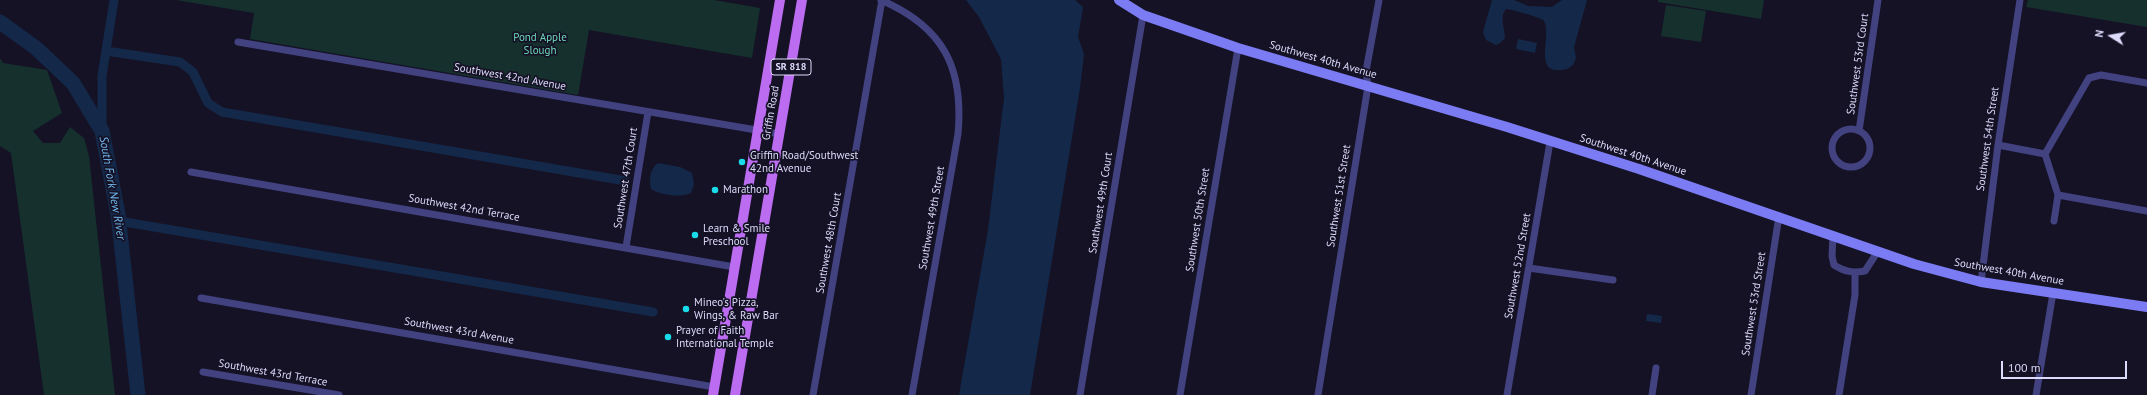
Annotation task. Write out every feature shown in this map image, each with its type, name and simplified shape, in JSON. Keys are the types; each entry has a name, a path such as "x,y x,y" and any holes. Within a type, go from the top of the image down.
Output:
{"main road":[{"name":"Griffin Road","path":"714,391 780,0"},
{"name":"Griffin Road","path":"735,395 802,0"}],"street":[{"name":"Southwest 49th Street","path":"881,0 912,15 930,31 944,47 955,74 960,111 958,134 912,395"},
{"name":"Southwest 48th Court","path":"813,395 881,0"},
{"name":"Southwest 40th Avenue","path":"1119,0 1143,15 1238,48 1639,168 1925,267 1981,282 2147,307"},
{"name":"Southwest 51st Street","path":"1318,395 1368,86 1366,71 1379,0"},
{"name":"Southwest 53rd Court","path":"1859,131 1878,0"},
{"name":"Southwest 54th Street","path":"1981,282 1998,145 2020,0"},
{"name":"Southwest 49th Court","path":"1080,395 1143,15"},
{"name":"Southwest 42nd Avenue","path":"238,42 780,134"},
{"name":"Southwest 50th Street","path":"1180,395 1238,48"},
{"path":"2054,221 2058,195 2045,154 2089,78 2101,75 2147,83"},
{"name":"Southwest 47th Court","path":"626,247 648,112"},
{"name":"Southwest 53rd Court","path":"1847,129 1859,131 1868,140 1870,153 1862,164 1856,167 1843,166 1838,163 1832,152 1833,140 1841,131 1847,129"},
{"name":"Southwest 52nd Street","path":"1507,395 1550,142"},
{"path":"1998,145 2045,154"},
{"name":"Southwest 42nd Terrace","path":"191,172 734,267"},
{"path":"2058,195 2147,211"},
{"name":"Southwest 53rd Street","path":"1751,395 1779,216"},
{"path":"1833,235 1832,256 1834,264 1843,271 1855,273 1865,271 1878,251"},
{"path":"1529,268 1613,280"},
{"path":"1839,395 1855,295 1855,273"},
{"path":"2036,395 2053,292"},
{"name":"Southwest 43rd Avenue","path":"201,298 714,391"},
{"path":"1652,395 1656,368"},
{"name":"Southwest 43rd Terrace","path":"203,372 339,395"}],"green space":[{"name":"Pond Apple Slough","path":"176,0 714,0 760,8 752,58 589,30 578,95 250,39 254,13"},
{"path":"1658,0 1764,0 1761,19 1658,2"},
{"path":"2028,0 2147,0 2147,27 2026,7"},
{"path":"1666,5 1706,11 1701,42 1661,36"},
{"path":"0,58 3,63 47,70 62,113 33,131 43,143 60,143 70,127 84,138 89,156 115,395 44,395 11,153 0,146"}],"water":[{"path":"966,0 1075,0 1083,7 1078,37 1084,54 1080,88 1030,395 959,395 988,230 1004,98 1001,59 979,17"},
{"path":"1492,0 1514,0 1528,6 1552,7 1562,0 1587,0 1574,47 1576,58 1573,65 1567,69 1559,70 1552,69 1547,65 1545,59 1546,27 1544,21 1514,10 1506,9 1504,12 1503,19 1505,38 1496,45 1486,40 1483,32"},
{"path":"1518,39 1537,43 1535,53 1516,49"},
{"path":"658,163 680,167 692,173 694,184 691,193 686,195 671,195 660,193 651,189 651,174 653,168"},
{"path":"1647,314 1662,316 1661,323 1646,321"}],"waterway":[{"path":"102,131 102,76 114,0"},
{"name":"South Fork New River","path":"0,22 36,48 73,83 102,131 118,214 138,395"},
{"path":"106,51 180,62 193,72 208,103 222,112 626,181"},
{"path":"119,221 653,312"}],"place":[{"name":"Griffin Road/Southwest 42nd Avenue","path":"742,162"},
{"name":"Marathon","path":"715,190"},
{"name":"Learn & Smile Preschool","path":"695,235"},
{"name":"Mineo's Pizza, Wings, & Raw Bar","path":"686,309"},
{"name":"Prayer of Faith International Temple","path":"668,337"}]}
